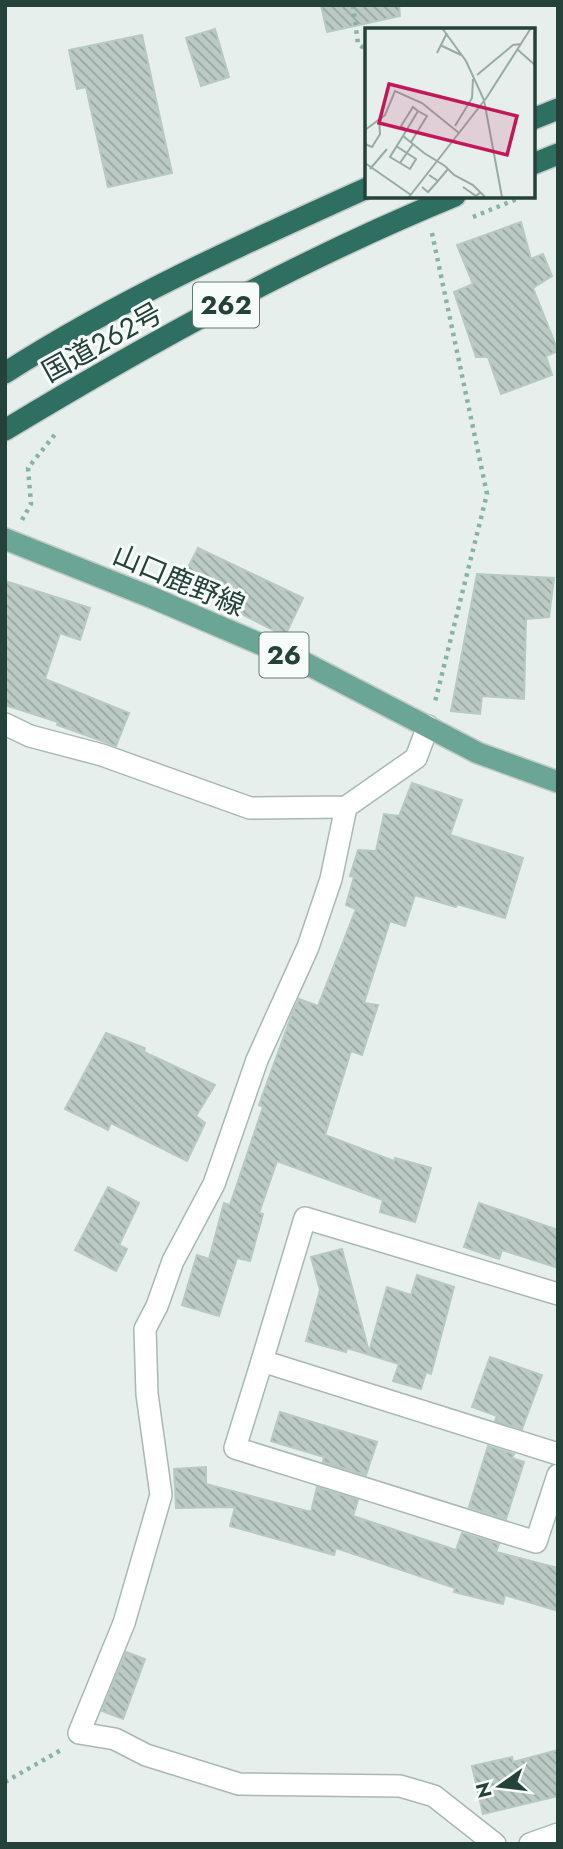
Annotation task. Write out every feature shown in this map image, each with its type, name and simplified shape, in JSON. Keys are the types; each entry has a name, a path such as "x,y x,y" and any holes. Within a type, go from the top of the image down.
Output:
{"highway":[{"path":"535,118 558,109"},
{"path":"535,163 558,154"},
{"name":"国道262号","path":"5,373 108,310 213,257 365,189"},
{"name":"国道262号","path":"5,430 310,262 450,198"}],"main road":[{"name":"山口鹿野線","path":"5,539 307,664 478,753 558,782"}],"street":[{"path":"5,724 30,736 102,755 250,808 346,807 416,758 428,726"},
{"path":"346,807 331,879 308,947 257,1060 214,1184 173,1261 157,1306 145,1329 147,1394 161,1495 124,1623 79,1733 116,1739 146,1755 239,1784 400,1786 434,1796 495,1844"},
{"path":"558,1294 305,1218 235,1448 536,1542 558,1475"},
{"path":"262,1360 558,1454"},
{"path":"530,1844 558,1834"}],"path":[{"path":"353,5 358,44 365,49"},
{"path":"466,219 519,198"},
{"path":"426,208 487,494 428,726"},
{"path":"419,239 443,229"},
{"path":"31,504 28,468 58,429"},
{"path":"5,1782 74,1742 79,1733"}],"building":[{"path":"321,5 399,5 400,16 327,32"},
{"path":"215,29 229,77 201,86 186,38"},
{"path":"142,35 172,173 108,187 86,87 77,89 69,50"},
{"path":"521,222 531,259 543,254 552,276 533,288 558,351 546,356 552,375 501,394 488,357 476,357 454,292 473,284 457,245"},
{"path":"198,548 303,598 285,636 180,583"},
{"path":"477,574 554,578 549,617 526,619 524,699 482,696 480,714 451,711"},
{"path":"5,581 90,608 80,640 60,633 45,679 129,713 116,746 57,725 58,722 5,705"},
{"path":"412,783 462,800 450,835 523,858 505,918 415,895 405,926 390,921 364,1003 378,1005 362,1055 351,1051 325,1135 394,1161 395,1158 431,1168 415,1222 380,1212 383,1200 277,1161 259,1213 263,1214 250,1261 237,1258 219,1316 182,1305 197,1255 209,1259 224,1203 230,1205 263,1107 259,1105 292,1014 299,999 318,1006 356,909 346,905 354,877 350,876 358,850 376,851 384,814 399,816"},
{"path":"106,1033 145,1048 144,1052 215,1085 196,1116 205,1123 187,1161 111,1123 108,1130 65,1109"},
{"path":"108,1187 139,1203 119,1245 127,1249 116,1271 75,1250"},
{"path":"479,1203 558,1230 558,1268 502,1250 499,1259 464,1247"},
{"path":"342,1249 369,1352 387,1287 411,1295 417,1275 454,1287 431,1374 426,1372 421,1389 393,1381 399,1364 347,1348 346,1352 306,1341 320,1290 311,1257"},
{"path":"490,1357 542,1375 522,1429 495,1421 497,1416 472,1407"},
{"path":"280,1412 377,1442 366,1475 323,1462 324,1457 271,1441"},
{"path":"488,1446 514,1454 512,1458 524,1462 506,1519 469,1507"},
{"path":"206,1467 206,1484 311,1512 317,1487 358,1500 353,1516 456,1550 462,1533 499,1544 496,1552 558,1568 558,1611 505,1595 503,1604 454,1592 455,1588 336,1548 334,1555 230,1526 235,1507 176,1508 174,1469"},
{"path":"126,1652 145,1659 123,1719 102,1711"},
{"path":"558,1750 558,1796 483,1814 472,1766 512,1757 513,1762"}]}
